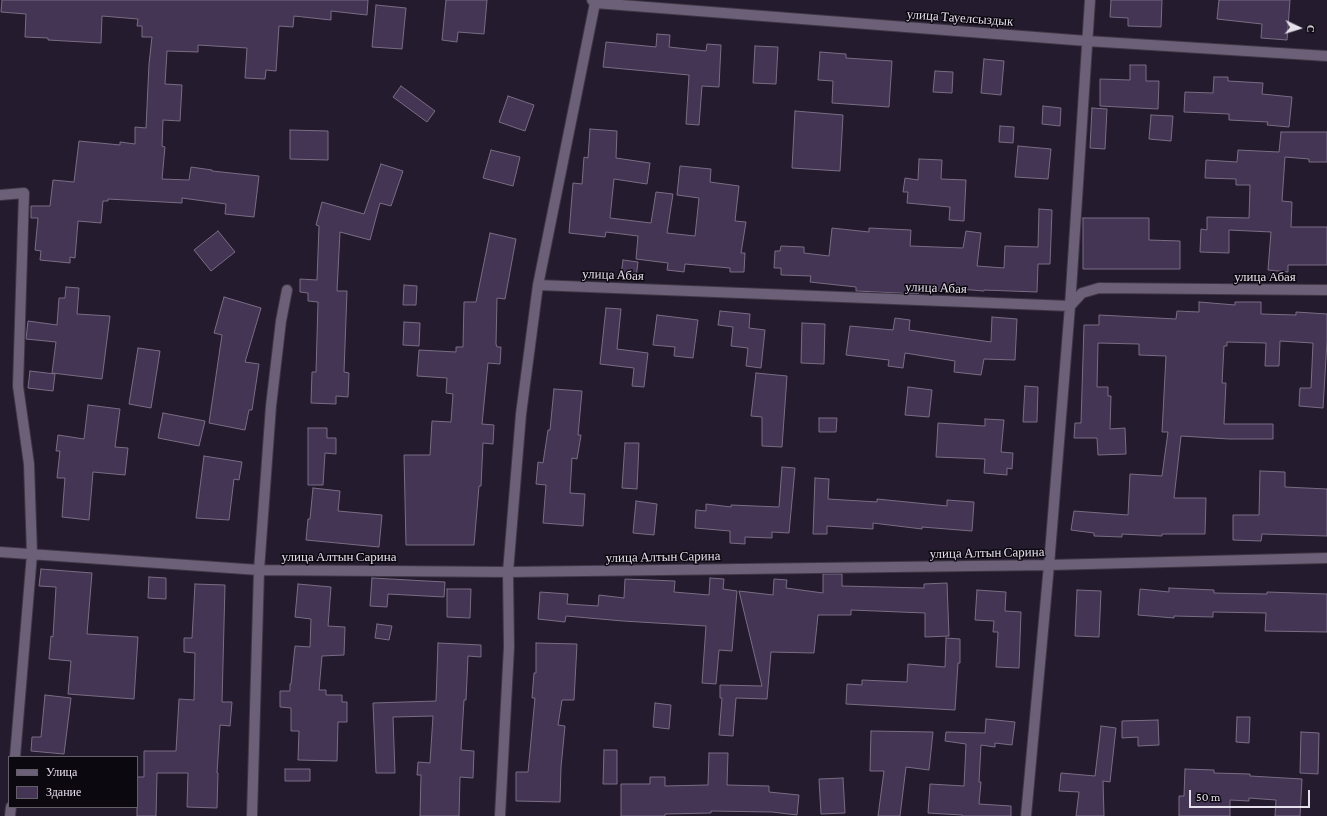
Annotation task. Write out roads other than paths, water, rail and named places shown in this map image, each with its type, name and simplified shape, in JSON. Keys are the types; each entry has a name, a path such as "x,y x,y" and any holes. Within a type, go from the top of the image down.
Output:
{"street":[{"path":"1026,816 1049,565 1070,306 1090,0"},
{"path":"500,816 509,647 508,572 520,414 538,285 593,1"},
{"name":"улица Тауелсыздык","path":"593,1 1087,41 1327,56"},
{"path":"0,195 24,193 18,386 29,464 32,554 15,756"},
{"name":"улица Абая","path":"538,285 1070,306 1082,293 1099,288 1327,290"},
{"path":"252,816 259,570 271,406 281,321 287,290"},
{"name":"улица Алтын Сарина","path":"0,552 259,570 508,572 1049,565 1327,558"}]}
